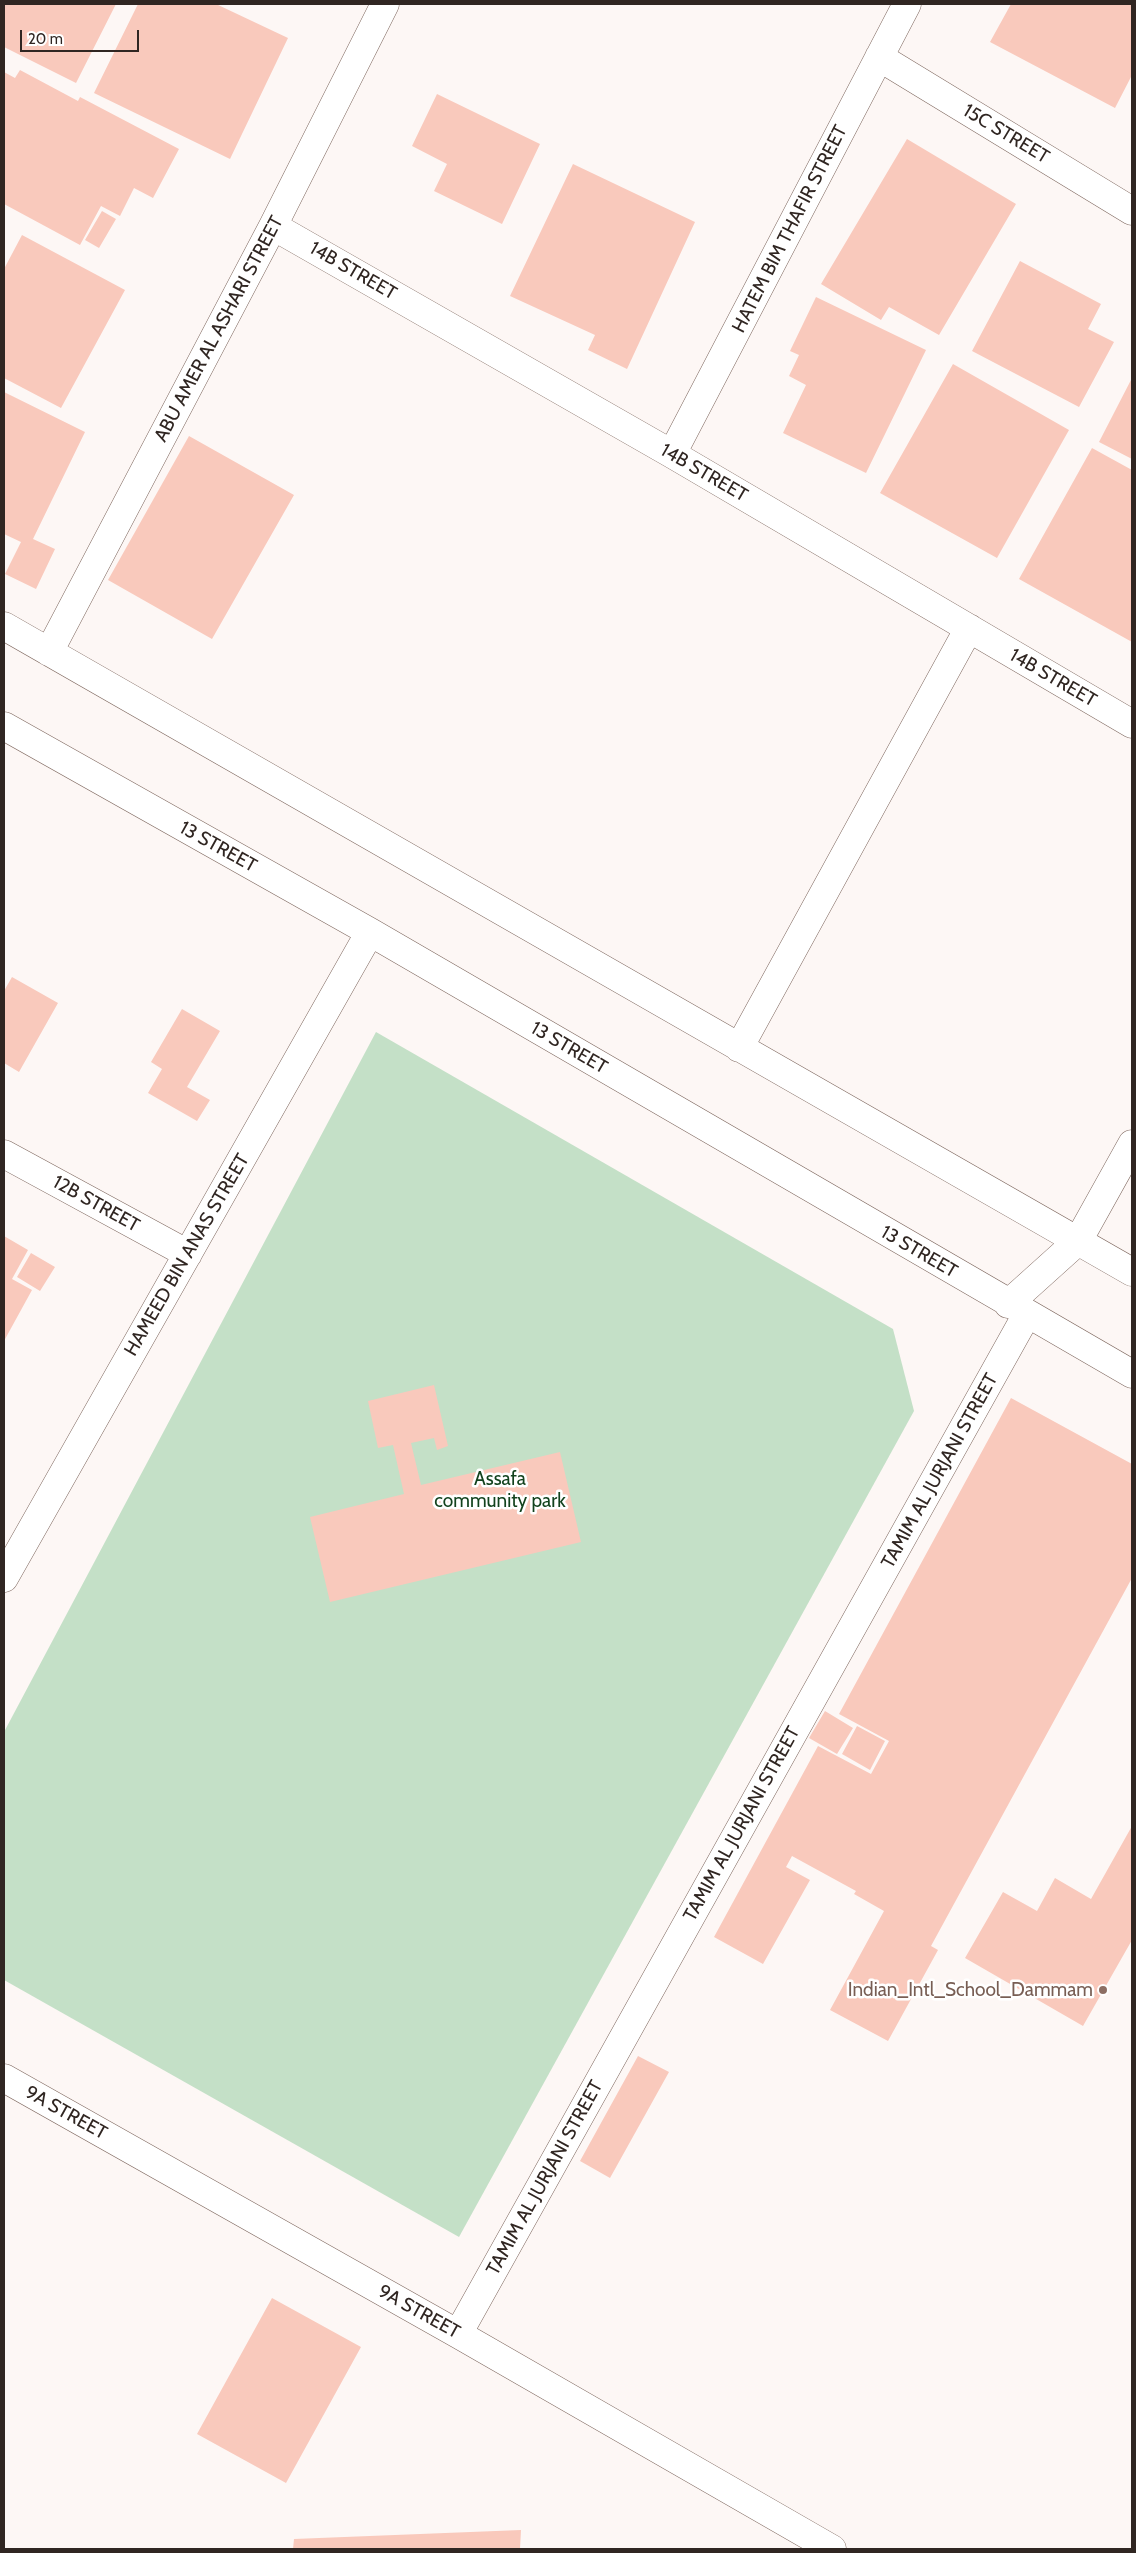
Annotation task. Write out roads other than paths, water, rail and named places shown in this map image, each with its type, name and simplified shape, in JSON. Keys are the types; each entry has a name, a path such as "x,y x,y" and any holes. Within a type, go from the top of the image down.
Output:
{"street":[{"name":"ABU AMER AL ASHARI STREET","path":"49,652 273,226 385,4"},
{"name":"HATEM BIM THAFIR STREET","path":"672,454 907,4"},
{"name":"15C STREET","path":"879,57 1132,211"},
{"name":"14B STREET","path":"273,226 672,454 1132,724"},
{"path":"4,626 1132,1272"},
{"path":"739,1048 968,628"},
{"name":"13 STREET","path":"4,726 370,932 1132,1374"},
{"name":"HAMEED BIN ANAS STREET","path":"4,1578 370,932"},
{"name":"TAMIM AL JURJANI STREET","path":"458,2334 1018,1309 1078,1241 1132,1144"},
{"name":"12B STREET","path":"4,1154 188,1254"},
{"name":"9A STREET","path":"4,2078 458,2334 832,2549"}],"place":[{"name":"Indian_Intl_School_Dammam","path":"1103,1990"}],"park label":[{"name":"Assafa community park","path":"500,1490"}]}
